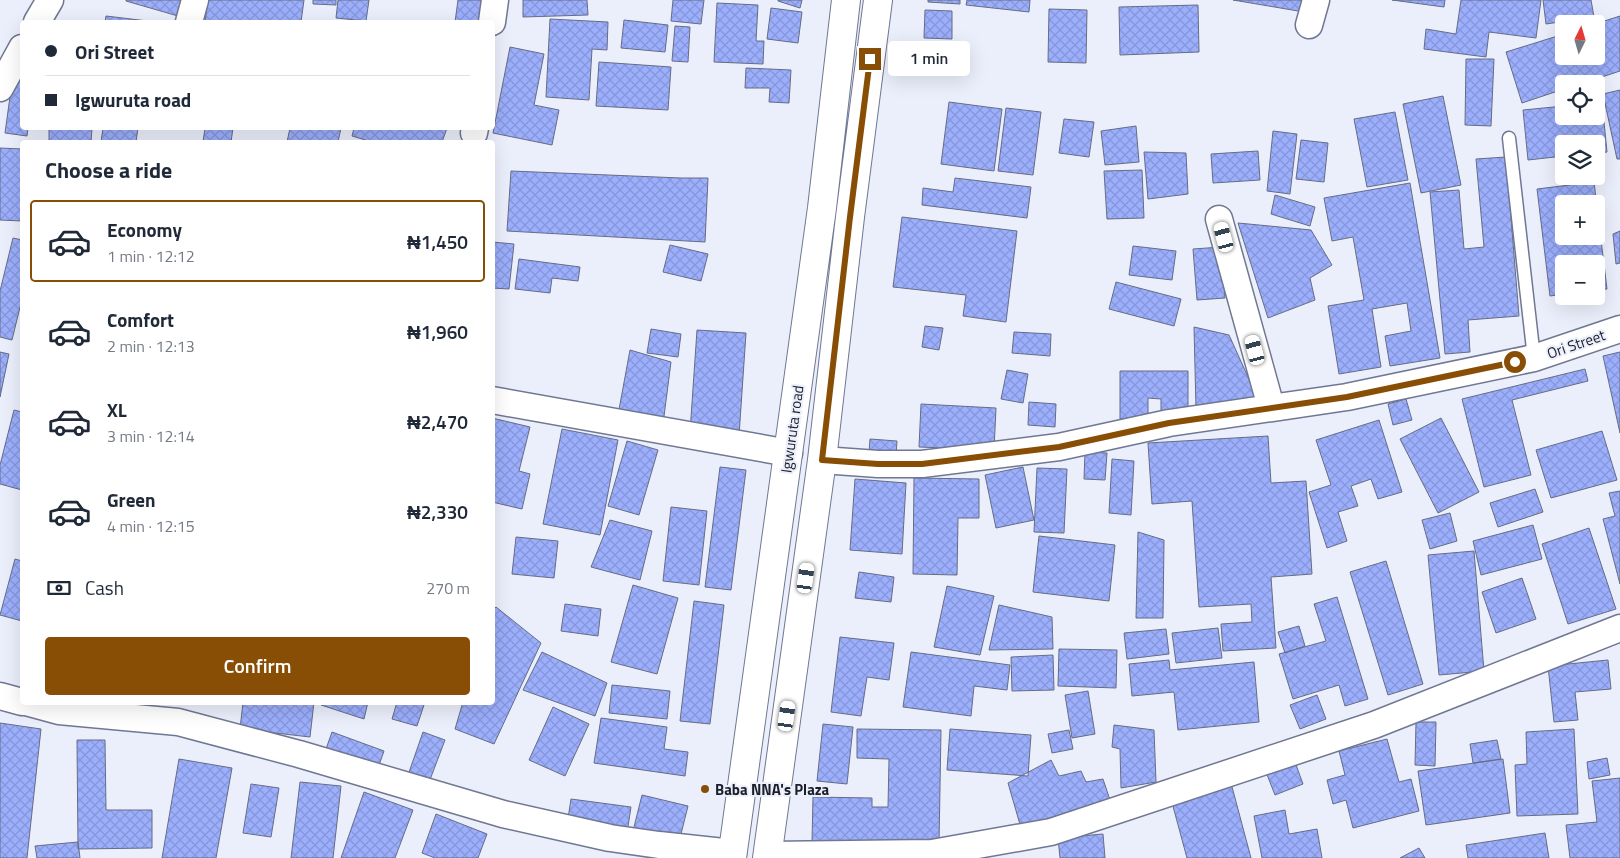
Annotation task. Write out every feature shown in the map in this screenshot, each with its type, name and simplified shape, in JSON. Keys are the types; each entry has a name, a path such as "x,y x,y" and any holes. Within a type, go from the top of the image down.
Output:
{"main road":[{"name":"Igwuruta road","path":"732,856 822,208 846,0"},
{"path":"768,856 822,460 850,217 878,0"}],"street":[{"path":"38,20 50,0"},
{"path":"190,20 195,0"},
{"path":"492,20 495,0"},
{"path":"1310,25 1316,0"},
{"path":"0,88 20,52"},
{"path":"1219,218 1271,407"},
{"name":"Ori Street","path":"822,460 878,464 922,464 1059,447 1169,423 1347,397 1534,358 1620,329"},
{"path":"495,401 789,453"},
{"path":"768,856 932,853 1051,832 1374,726 1620,628"},
{"path":"0,696 20,701"},
{"path":"36,705 59,711 178,722 299,754 503,814 610,838 732,856"}],"lane":[{"path":"1509,138 1534,358"}],"building":[{"path":"126,0 182,0 178,16"},
{"path":"208,0 304,0 301,20 205,20"},
{"path":"313,0 336,0 336,5 313,4"},
{"path":"338,0 369,0 366,20 336,18"},
{"path":"458,0 488,0 484,20 455,20"},
{"path":"523,0 587,0 588,15 523,17"},
{"path":"673,0 704,0 701,24 671,21"},
{"path":"778,0 802,0 800,8"},
{"path":"928,0 960,0 960,4 928,2"},
{"path":"967,0 1030,0 1029,12 966,5"},
{"path":"1233,0 1312,0 1310,13"},
{"path":"1392,0 1445,0 1444,7"},
{"path":"1461,0 1541,0 1536,38 1489,32 1486,57 1424,49 1426,29 1456,34"},
{"path":"1543,0 1591,0 1594,15 1555,15 1555,23 1546,24"},
{"path":"717,3 758,5 756,41 764,41 763,64 714,62"},
{"path":"1198,5 1199,52 1120,55 1119,7"},
{"path":"771,8 802,12 798,43 767,39"},
{"path":"1049,9 1087,10 1086,63 1048,62"},
{"path":"925,10 952,11 952,39 924,38"},
{"path":"106,16 139,20 105,20"},
{"path":"1620,16 1620,71 1605,76 1555,75 1555,92 1522,103 1506,52 1555,37 1555,65 1605,65 1605,21"},
{"path":"550,19 608,22 607,50 592,49 589,100 546,97"},
{"path":"624,20 668,25 665,52 621,48"},
{"path":"675,26 690,27 688,62 672,61"},
{"path":"510,47 544,54 534,105 559,110 552,145 493,133"},
{"path":"1466,59 1494,59 1491,126 1465,125"},
{"path":"599,62 671,67 668,110 596,106"},
{"path":"746,68 791,70 789,103 769,102 770,88 745,88"},
{"path":"13,75 20,76 20,130 28,130 27,136 5,133"},
{"path":"1620,90 1620,159 1617,159 1605,103 1605,94"},
{"path":"1443,96 1461,185 1421,193 1403,104"},
{"path":"949,102 1002,109 994,171 941,164"},
{"path":"1555,107 1555,125 1604,125 1607,152 1605,152 1605,135 1555,135 1555,157 1528,160 1523,110"},
{"path":"1006,108 1041,112 1033,175 998,171"},
{"path":"1395,112 1408,180 1367,187 1354,119"},
{"path":"1064,119 1094,122 1089,157 1059,153"},
{"path":"1136,126 1139,162 1105,165 1101,131"},
{"path":"49,130 92,130 91,140 49,140"},
{"path":"103,130 138,130 136,140 101,140"},
{"path":"205,130 233,130 231,140 203,140"},
{"path":"290,130 341,130 338,140 287,140"},
{"path":"354,130 446,130 443,140 365,140 352,136"},
{"path":"1273,131 1297,134 1290,194 1267,191"},
{"path":"1301,140 1328,143 1324,182 1296,179"},
{"path":"0,148 20,149 20,221 0,220"},
{"path":"1258,151 1260,180 1213,183 1211,154"},
{"path":"1144,152 1186,153 1188,194 1148,199"},
{"path":"1506,157 1519,316 1468,320 1470,352 1445,354 1430,192 1459,190 1464,249 1484,247 1476,159"},
{"path":"1142,170 1144,218 1107,219 1104,171"},
{"path":"511,171 708,178 705,242 507,231"},
{"path":"955,178 1031,187 1027,218 922,205 923,188 953,192"},
{"path":"1410,183 1440,358 1390,366 1385,336 1411,331 1407,303 1372,309 1381,367 1339,374 1328,306 1364,300 1353,237 1332,241 1324,198"},
{"path":"1570,185 1594,185 1596,195 1555,195 1555,245 1602,245 1603,255 1555,255 1555,295 1550,296 1537,189"},
{"path":"1275,195 1315,207 1310,226 1271,214"},
{"path":"902,217 1017,231 1006,322 963,316 966,295 893,287"},
{"path":"1238,223 1311,230 1332,265 1310,278 1315,300 1268,318"},
{"path":"1620,231 1620,263 1616,264 1613,234"},
{"path":"13,238 20,240 20,307 12,340 0,337 0,291"},
{"path":"495,242 514,244 509,289 495,288"},
{"path":"670,245 708,254 701,281 663,272"},
{"path":"1133,246 1176,251 1172,280 1129,275"},
{"path":"1221,247 1225,298 1197,300 1193,249"},
{"path":"519,259 580,267 578,281 552,278 550,293 515,289"},
{"path":"1605,273 1607,289 1605,289"},
{"path":"1116,282 1181,299 1174,326 1109,309"},
{"path":"925,326 943,328 939,350 922,347"},
{"path":"1194,327 1229,335 1258,399 1196,409"},
{"path":"651,329 681,334 678,357 647,353"},
{"path":"697,330 746,333 739,436 690,432"},
{"path":"1014,332 1051,334 1050,356 1012,353"},
{"path":"630,350 671,362 663,424 618,415"},
{"path":"0,352 9,354 0,397"},
{"path":"1620,352 1620,433 1603,356"},
{"path":"1585,369 1588,381 1512,400 1531,475 1484,487 1462,399"},
{"path":"1007,370 1028,374 1023,403 1001,399"},
{"path":"1120,371 1188,371 1188,412 1161,412 1161,399 1148,398 1148,419 1120,419"},
{"path":"1406,399 1412,420 1393,425 1388,404"},
{"path":"1029,402 1056,404 1055,427 1028,425"},
{"path":"921,404 996,408 994,450 919,447"},
{"path":"14,410 20,412 20,489 0,484 0,465"},
{"path":"1441,418 1479,492 1438,513 1400,439"},
{"path":"495,419 530,427 519,471 530,474 522,509 495,503"},
{"path":"1379,420 1402,492 1378,499 1371,479 1351,486 1358,506 1338,512 1347,541 1327,548 1309,492 1331,485 1316,440"},
{"path":"562,429 618,440 600,535 543,524"},
{"path":"1602,431 1617,480 1551,498 1536,450"},
{"path":"1268,436 1271,483 1306,481 1312,574 1271,577 1276,648 1223,651 1221,624 1252,622 1251,604 1199,607 1192,501 1152,504 1148,443"},
{"path":"870,439 897,441 896,455 869,453"},
{"path":"627,441 658,450 639,515 608,506"},
{"path":"1085,452 1107,453 1105,480 1084,479"},
{"path":"1112,459 1134,461 1131,515 1109,513"},
{"path":"720,467 746,470 731,590 705,587"},
{"path":"1023,467 1034,520 996,528 985,475"},
{"path":"1037,468 1067,469 1064,533 1034,532"},
{"path":"914,478 979,479 979,518 958,518 957,575 913,574"},
{"path":"855,479 906,483 902,554 850,550"},
{"path":"1535,489 1543,512 1498,527 1490,503"},
{"path":"1620,491 1620,584 1603,519 1615,516 1609,493"},
{"path":"671,507 707,511 699,585 663,581"},
{"path":"1450,513 1457,541 1430,549 1422,520"},
{"path":"610,520 652,531 640,580 591,567"},
{"path":"1533,525 1542,559 1481,575 1473,541"},
{"path":"1589,528 1616,609 1568,624 1542,544"},
{"path":"1138,532 1164,540 1163,618 1136,618"},
{"path":"1039,536 1115,545 1109,601 1033,592"},
{"path":"516,537 558,541 554,578 512,574"},
{"path":"1474,551 1484,671 1439,675 1428,555"},
{"path":"15,559 20,560 20,620 0,615"},
{"path":"1386,561 1423,684 1388,695 1350,572"},
{"path":"859,572 894,577 891,602 855,598"},
{"path":"1522,578 1536,619 1496,633 1482,592"},
{"path":"633,585 678,598 657,674 611,662"},
{"path":"947,586 994,596 980,655 934,647"},
{"path":"1337,597 1368,699 1345,706 1339,685 1293,699 1279,654 1326,641 1314,604"},
{"path":"694,601 724,605 710,724 680,721"},
{"path":"565,604 601,609 598,636 561,631"},
{"path":"999,605 1052,617 1053,649 989,650"},
{"path":"495,608 541,643 494,744 455,729 462,705 495,705"},
{"path":"1299,626 1305,646 1285,653 1278,632"},
{"path":"1218,628 1222,658 1176,663 1172,633"},
{"path":"1166,629 1169,654 1127,659 1124,633"},
{"path":"840,637 894,643 889,680 867,677 861,716 831,712"},
{"path":"1059,649 1117,650 1116,688 1058,686"},
{"path":"542,652 607,683 595,716 523,690"},
{"path":"911,652 1010,665 1007,690 974,686 971,716 903,707"},
{"path":"1053,655 1054,690 1012,691 1011,657"},
{"path":"1169,660 1170,670 1254,662 1259,722 1178,730 1174,692 1132,696 1129,664"},
{"path":"1608,660 1611,689 1575,692 1578,720 1554,722 1548,666"},
{"path":"612,685 670,691 667,719 609,713"},
{"path":"1088,691 1095,734 1072,738 1065,695"},
{"path":"1317,695 1326,719 1300,729 1290,705"},
{"path":"243,705 314,705 310,737 240,729"},
{"path":"321,705 367,705 364,719"},
{"path":"396,705 424,705 417,726 392,719"},
{"path":"553,707 589,724 565,776 529,760"},
{"path":"601,718 667,727 664,749 688,752 685,776 594,763"},
{"path":"1416,722 1436,722 1435,766 1415,765"},
{"path":"0,723 41,729 27,858 0,858"},
{"path":"823,724 853,727 847,784 817,781"},
{"path":"1114,725 1154,730 1156,782 1121,788 1120,749 1112,747"},
{"path":"857,729 941,730 939,844 812,842 813,797 872,798 872,807 888,807 889,759 857,758"},
{"path":"950,729 1031,735 1028,776 947,770"},
{"path":"1574,729 1578,814 1517,816 1515,765 1527,764 1526,732"},
{"path":"1069,730 1073,749 1052,753 1048,734"},
{"path":"332,732 384,751 378,768 326,749"},
{"path":"423,732 445,740 428,785 407,778"},
{"path":"1387,739 1399,782 1411,779 1419,811 1353,828 1346,800 1333,804 1327,780 1345,775 1339,751"},
{"path":"77,740 105,740 106,810 152,810 152,848 78,849"},
{"path":"1497,740 1501,759 1473,763 1470,744"},
{"path":"1607,758 1610,775 1589,779 1587,762"},
{"path":"179,759 232,768 216,858 162,858"},
{"path":"1503,759 1510,813 1426,825 1418,771"},
{"path":"1051,760 1059,776 1081,771 1086,782 1103,779 1112,806 1021,828 1008,783"},
{"path":"1295,762 1303,784 1275,795 1266,772"},
{"path":"1620,778 1620,858 1570,858 1566,825 1597,822 1592,781"},
{"path":"300,782 341,786 333,858 291,858"},
{"path":"1231,783 1251,858 1187,858 1171,799"},
{"path":"251,784 279,788 271,837 243,833"},
{"path":"364,792 413,810 395,858 341,858"},
{"path":"642,795 688,806 679,842 633,831"},
{"path":"571,799 631,807 627,833 567,825"},
{"path":"1285,810 1289,834 1317,829 1322,858 1262,858 1254,816"},
{"path":"436,814 487,834 478,858 435,858 422,853"},
{"path":"1545,833 1549,858 1468,858 1466,845"},
{"path":"1103,834 1105,858 1060,858 1058,838"},
{"path":"78,842 80,858 37,858 35,846"},
{"path":"1419,848 1425,858 1400,858"}],"place":[{"name":"Baba NNA's Plaza","path":"705,789"}],"route":[{"path":"870,59 822,460 878,464 922,464 1059,447 1169,423 1347,397 1515,362"}]}
